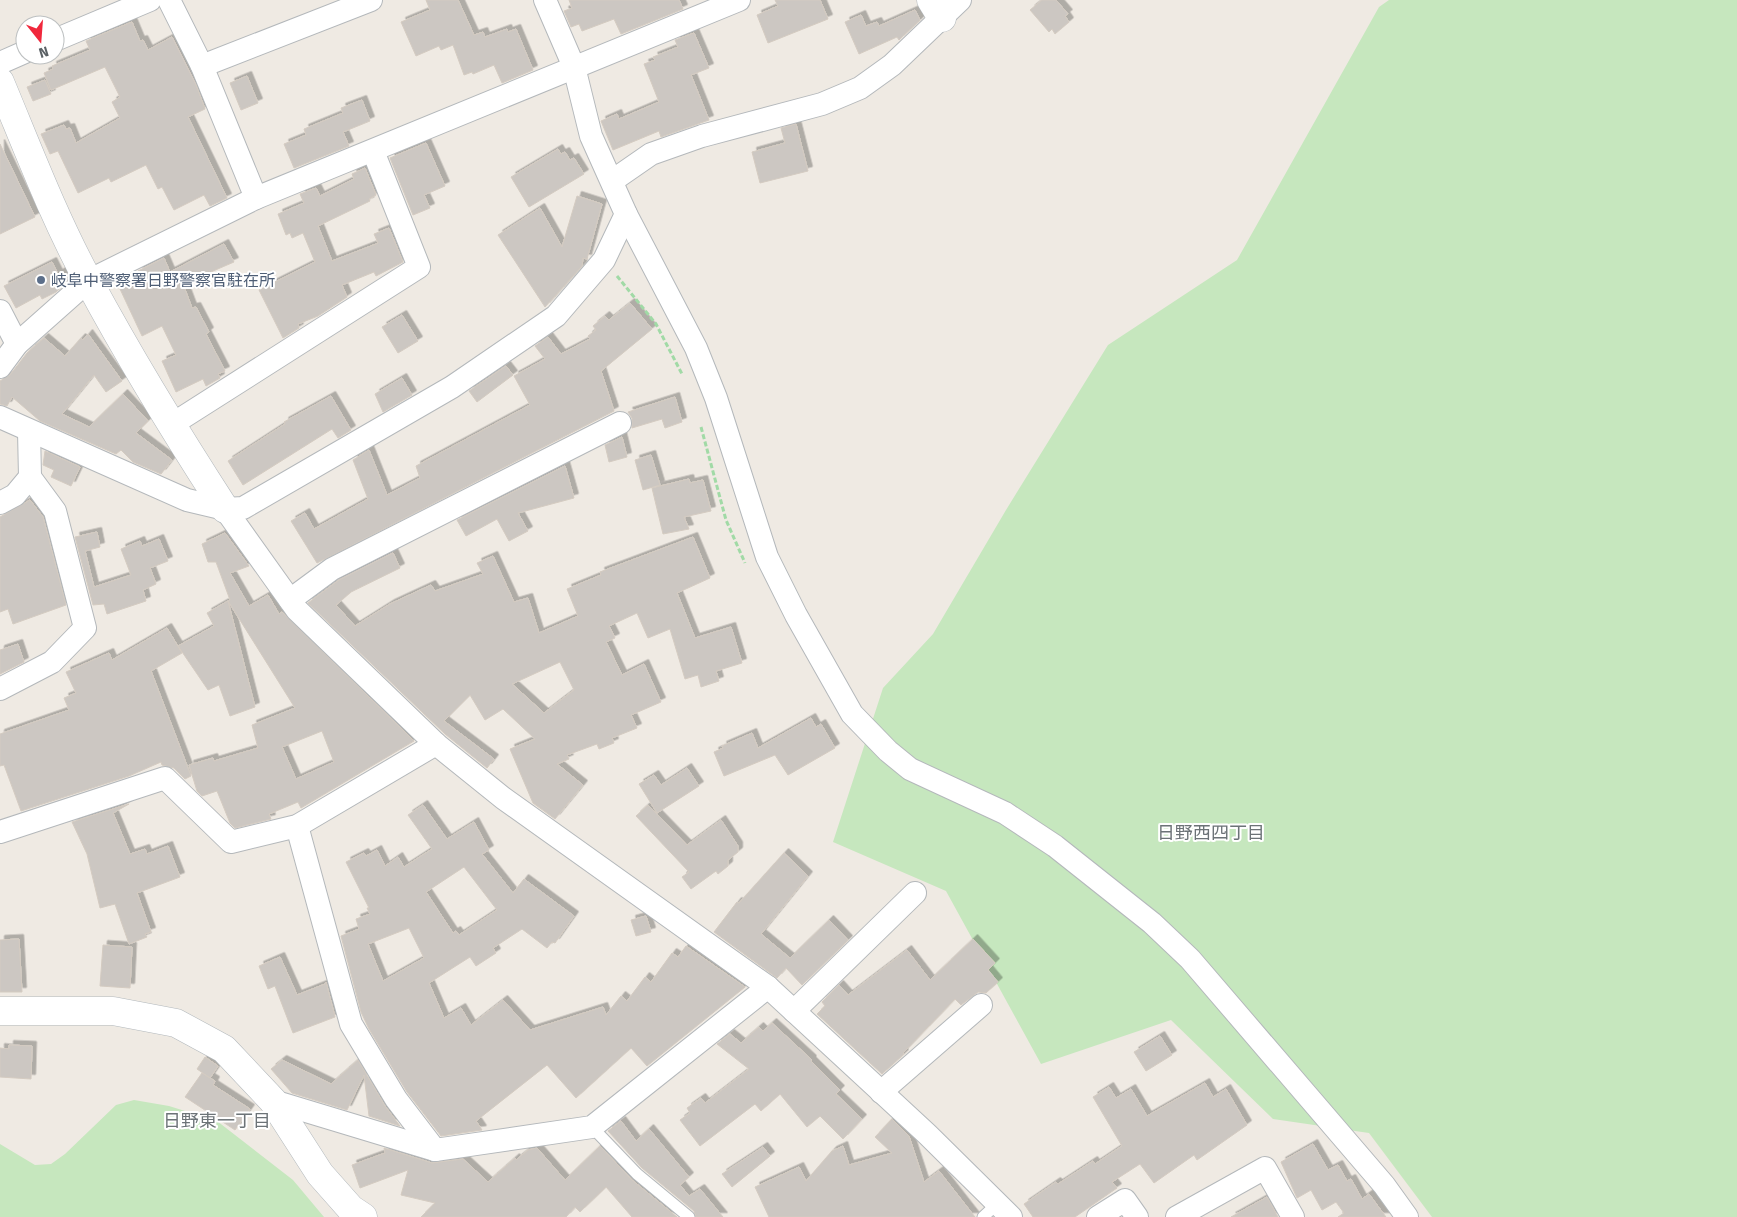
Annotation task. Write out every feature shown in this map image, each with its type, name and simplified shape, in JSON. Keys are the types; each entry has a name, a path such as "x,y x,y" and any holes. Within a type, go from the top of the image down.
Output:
{"street":[{"path":"65,36 150,0"},
{"path":"169,0 202,66 256,198"},
{"path":"202,66 371,0"},
{"path":"545,0 574,67 591,136 626,214 696,348 716,398 767,557 796,615 852,714 888,751 910,769 1005,813 1055,846 1152,923 1203,974 1384,1185 1407,1217"},
{"path":"0,367 17,344 88,281 256,198 739,0"},
{"path":"612,181 651,154 702,136 822,104 860,88 892,65 944,6"},
{"path":"0,63 15,56"},
{"path":"0,82 54,209 88,281 171,425 225,509 297,610 436,744 503,798 768,987 881,1092 997,1212"},
{"path":"171,425 419,267 373,151"},
{"path":"0,417 187,500 225,509 243,508 452,387 556,316 604,260 626,214"},
{"path":"0,311 17,344"},
{"path":"290,600 332,569 620,423"},
{"path":"0,689 52,662 85,628 55,511 30,477 29,431"},
{"path":"0,503 15,495 30,477"},
{"path":"0,832 165,778 231,842 297,826 436,744"},
{"path":"297,826 351,1024 396,1099 435,1150"},
{"path":"794,1011 914,893"},
{"path":"273,1101 435,1150 592,1127 768,987"},
{"path":"881,1092 981,1005"},
{"path":"0,1011 113,1011 176,1023 224,1048 273,1101 320,1174 351,1209 363,1217"},
{"path":"1177,1217 1265,1168 1292,1217"},
{"path":"1098,1217 1124,1200 1137,1217"}],"lane":[{"path":"592,1127 637,1174 688,1217"}],"green space":[{"path":"1389,0 1737,0 1737,1217 1432,1217 1369,1133 1273,1119 1171,1020 1041,1064 946,891 833,842 883,688 933,634 1006,510 1108,345 1237,260 1379,7"},
{"path":"134,1100 169,1106 217,1121 293,1180 324,1217 0,1217 0,1144 35,1165 51,1164 65,1154 116,1105"}],"building":[{"path":"426,0 458,0 474,35 483,32 485,37 507,29 508,32 516,29 533,70 502,83 494,65 473,74 472,72 464,75 453,45 441,50 439,46 416,56 401,22 430,10"},
{"path":"569,0 679,0 683,9 621,34 614,19 582,31 579,24 571,27 564,11 572,8"},
{"path":"775,0 820,0 828,19 768,43 757,15 778,6"},
{"path":"1042,0 1056,0 1068,14 1065,16 1069,22 1055,34 1052,29 1049,32 1030,10"},
{"path":"915,10 920,20 899,40 897,37 859,54 845,22 861,15 866,26 877,22 879,26"},
{"path":"132,22 140,41 143,40 148,50 172,37 196,85 205,109 188,117 227,198 210,206 204,195 174,210 162,187 158,189 146,165 111,182 109,178 78,193 58,151 50,154 41,134 64,125 66,129 70,128 76,143 120,118 112,102 120,97 105,67 51,90 44,73 53,69 52,66 65,65 65,61 90,50 86,41"},
{"path":"694,33 709,68 691,75 709,120 661,137 659,131 613,150 601,121 617,114 619,119 659,102 644,64 655,60 653,57 678,47 675,40"},
{"path":"247,76 258,103 241,110 230,83"},
{"path":"45,80 51,94 33,101 27,87"},
{"path":"362,100 370,121 343,132 349,146 294,168 284,144 306,135 304,129 343,113 341,108"},
{"path":"796,124 808,171 760,183 752,152 785,143 781,128"},
{"path":"426,143 445,186 424,195 430,208 413,215 390,158"},
{"path":"0,144 35,217 0,234"},
{"path":"558,149 561,154 565,152 570,160 574,158 584,174 529,207 511,177"},
{"path":"365,168 376,195 369,199 370,201 318,226 332,261 378,243 374,234 389,228 403,262 376,276 374,272 342,285 347,297 318,316 298,324 299,328 283,338 259,290 315,262 303,233 292,238 290,233 286,235 278,214 304,203 300,194 316,188 320,196 354,179 352,174"},
{"path":"577,196 602,204 587,259 583,258 582,266 545,307 498,235 540,208 562,247"},
{"path":"224,244 234,262 183,284 192,308 196,307 209,332 206,334 225,371 218,374 220,378 206,386 203,379 176,392 162,361 176,355 162,326 142,336 120,289 142,277 138,271 164,258 170,272"},
{"name":"岐阜中警察署日野警察官駐在所","path":"52,262 58,274 61,272 66,283 56,292 42,299 40,295 16,308 4,286"},
{"path":"630,303 652,329 601,371 614,411 317,563 291,521 305,513 314,529 368,499 353,460 369,450 387,495 420,478 416,466 530,405 514,376 545,359 535,346 548,337 561,354 590,339 588,336 596,330 593,326 605,316 609,320"},
{"path":"402,315 418,341 398,353 382,327"},
{"path":"88,334 122,381 106,392 94,375 62,414 89,427 123,394 148,421 136,433 172,460 161,474 133,462 121,450 116,454 40,421 12,397 7,406 0,404 0,381 10,375 27,353 44,338 65,356 81,338 83,340"},
{"path":"506,366 513,375 477,402 469,391"},
{"path":"402,378 412,395 383,412 375,394"},
{"path":"331,396 351,430 338,438 332,429 243,485 228,461 285,424 284,422"},
{"path":"675,397 682,422 665,428 662,419 632,428 632,418 628,412"},
{"path":"622,437 627,457 609,462 605,445"},
{"path":"45,451 80,467 71,486 51,477 54,470 43,465"},
{"path":"651,455 660,485 643,490 635,460"},
{"path":"565,466 574,498 518,513 528,531 509,541 497,519 466,536 457,520"},
{"path":"689,479 690,483 703,480 711,511 684,517 689,529 663,534 652,488"},
{"path":"30,500 43,517 66,605 13,624 8,609 0,612 0,517"},
{"path":"97,532 100,547 85,551 94,587 131,575 121,549 140,541 142,546 159,539 168,561 150,568 156,584 143,590 146,601 107,614 104,604 93,605 75,537"},
{"path":"225,533 249,566 230,573 249,606 268,595 279,614 282,612 414,741 301,808 298,802 269,814 271,819 235,828 230,823 217,791 202,796 197,791 189,765 213,758 214,761 258,748 252,725 295,708 228,601 230,600 216,562 208,562 202,544","holes":["322,731 334,762 296,779 282,747"]},
{"path":"693,537 710,578 677,593 695,638 731,627 742,663 716,671 719,681 701,687 698,675 685,679 670,629 648,638 637,613 609,626 615,638 606,642 622,675 644,664 661,702 631,715 637,728 612,738 614,743 599,749 597,744 567,755 569,759 557,764 583,785 555,819 533,803 510,749 535,739 503,709 485,720 470,695 444,721 494,759 487,768 445,734 308,603 339,580 393,553 400,568 351,592 336,605 355,626 390,604 431,585 435,591 483,574 477,563 493,556 514,602 528,598 539,633 578,616 567,589 601,575 600,572","holes":["560,662 574,690 544,713 512,684"]},
{"path":"228,601 255,707 230,716 219,685 208,690 178,646 214,626 207,613"},
{"path":"167,628 182,653 151,671 191,776 185,779 174,768 162,765 161,762 129,776 21,811 4,765 0,766 0,734 69,710 64,698 76,693 66,672 109,653 112,660"},
{"path":"18,644 24,662 0,674 0,650"},
{"path":"811,718 816,727 821,724 835,748 788,775 775,755 724,776 714,752 723,748 722,746 752,733 758,748"},
{"path":"687,768 699,786 657,813 639,784 654,775 661,785"},
{"path":"129,804 113,813 130,854 145,849 147,854 168,846 180,877 137,893 151,932 145,934 147,937 129,944 115,904 100,908 87,854 72,822"},
{"path":"423,805 447,839 474,822 489,850 482,854 513,893 524,879 574,916 555,943 552,942 547,948 522,929 493,948 496,953 476,966 470,957 429,983 444,1018 461,1008 471,1025 503,1000 530,1030 603,1007 606,1015 621,996 627,1001 645,977 651,982 672,953 678,957 686,946 745,987 647,1066 631,1048 576,1098 547,1065 476,1121 482,1130 441,1136 407,1092 369,1029 361,1012 341,936 359,929 356,919 370,914 367,908 369,908 346,862 364,853 366,856 377,850 385,866 398,857 404,867 432,849 408,815","holes":["464,867 497,910 459,935 456,931 453,933 426,892","409,928 424,958 383,981 368,944"]},
{"path":"648,805 687,845 721,820 738,846 738,852 728,860 728,866 718,874 716,871 691,889 682,877 689,872 636,816"},
{"path":"784,853 808,876 761,934 790,958 829,920 848,940 802,985 786,968 777,978 714,932 737,902 739,903"},
{"path":"646,916 651,932 636,936 631,920"},
{"path":"19,939 22,992 0,992 0,940"},
{"path":"973,939 995,963 988,970 998,982 986,993 978,992 961,1005 955,999 904,1054 882,1074 817,1014 825,1006 822,1002 839,985 848,995 907,950 930,980"},
{"path":"103,945 132,947 130,988 100,986"},
{"path":"280,957 297,995 326,982 335,1017 293,1033 275,986 268,989 259,966"},
{"path":"772,1023 812,1060 840,1090 836,1094 862,1119 843,1139 820,1116 807,1127 780,1094 761,1111 755,1104 700,1146 680,1120 690,1113 687,1108 701,1098 705,1103 749,1069 717,1044 730,1034 741,1043 759,1027 763,1031"},
{"path":"1160,1036 1172,1055 1146,1071 1134,1052"},
{"path":"9,1045 32,1046 31,1079 0,1077 0,1048 9,1049"},
{"path":"205,1057 218,1066 210,1078 197,1069"},
{"path":"282,1060 331,1084 358,1060 385,1106 400,1126 369,1116 364,1075 347,1110 292,1093 271,1069"},
{"path":"202,1073 215,1081 213,1085 250,1109 235,1130 185,1097"},
{"path":"1205,1083 1213,1097 1226,1089 1247,1125 1197,1160 1194,1155 1154,1183 1140,1164 1112,1182 1117,1188 1075,1217 1033,1217 1024,1204 1056,1182 1058,1184 1093,1161 1095,1164 1122,1146 1093,1097 1109,1087 1116,1098 1131,1089 1147,1116"},
{"path":"892,1119 909,1136 924,1182 939,1171 975,1217 769,1217 755,1187 799,1167 806,1181 832,1151 843,1146 849,1165 892,1153 875,1137"},
{"path":"621,1121 636,1141 649,1129 689,1177 680,1185 689,1196 700,1189 723,1217 696,1217 694,1211 642,1168 608,1131"},
{"path":"1313,1144 1328,1170 1338,1165 1347,1181 1351,1179 1362,1199 1369,1194 1386,1217 1338,1217 1344,1213 1336,1202 1322,1210 1311,1190 1297,1198 1281,1162"},
{"path":"600,1146 632,1180 677,1217 632,1217 606,1187 580,1212 575,1207 566,1217 421,1217 435,1203 401,1195 408,1170 360,1188 352,1165 385,1153 384,1148 432,1163 463,1159 488,1182 515,1158 516,1160 528,1150 537,1148 565,1180"},
{"path":"763,1147 770,1156 732,1187 722,1174"},
{"path":"1267,1197 1278,1217 1231,1217"}],"place":[{"name":"岐阜中警察署日野警察官駐在所","path":"41,280"}],"district":[{"name":"日野西四丁目","path":"1211,833"},
{"name":"日野東一丁目","path":"217,1121"}]}
